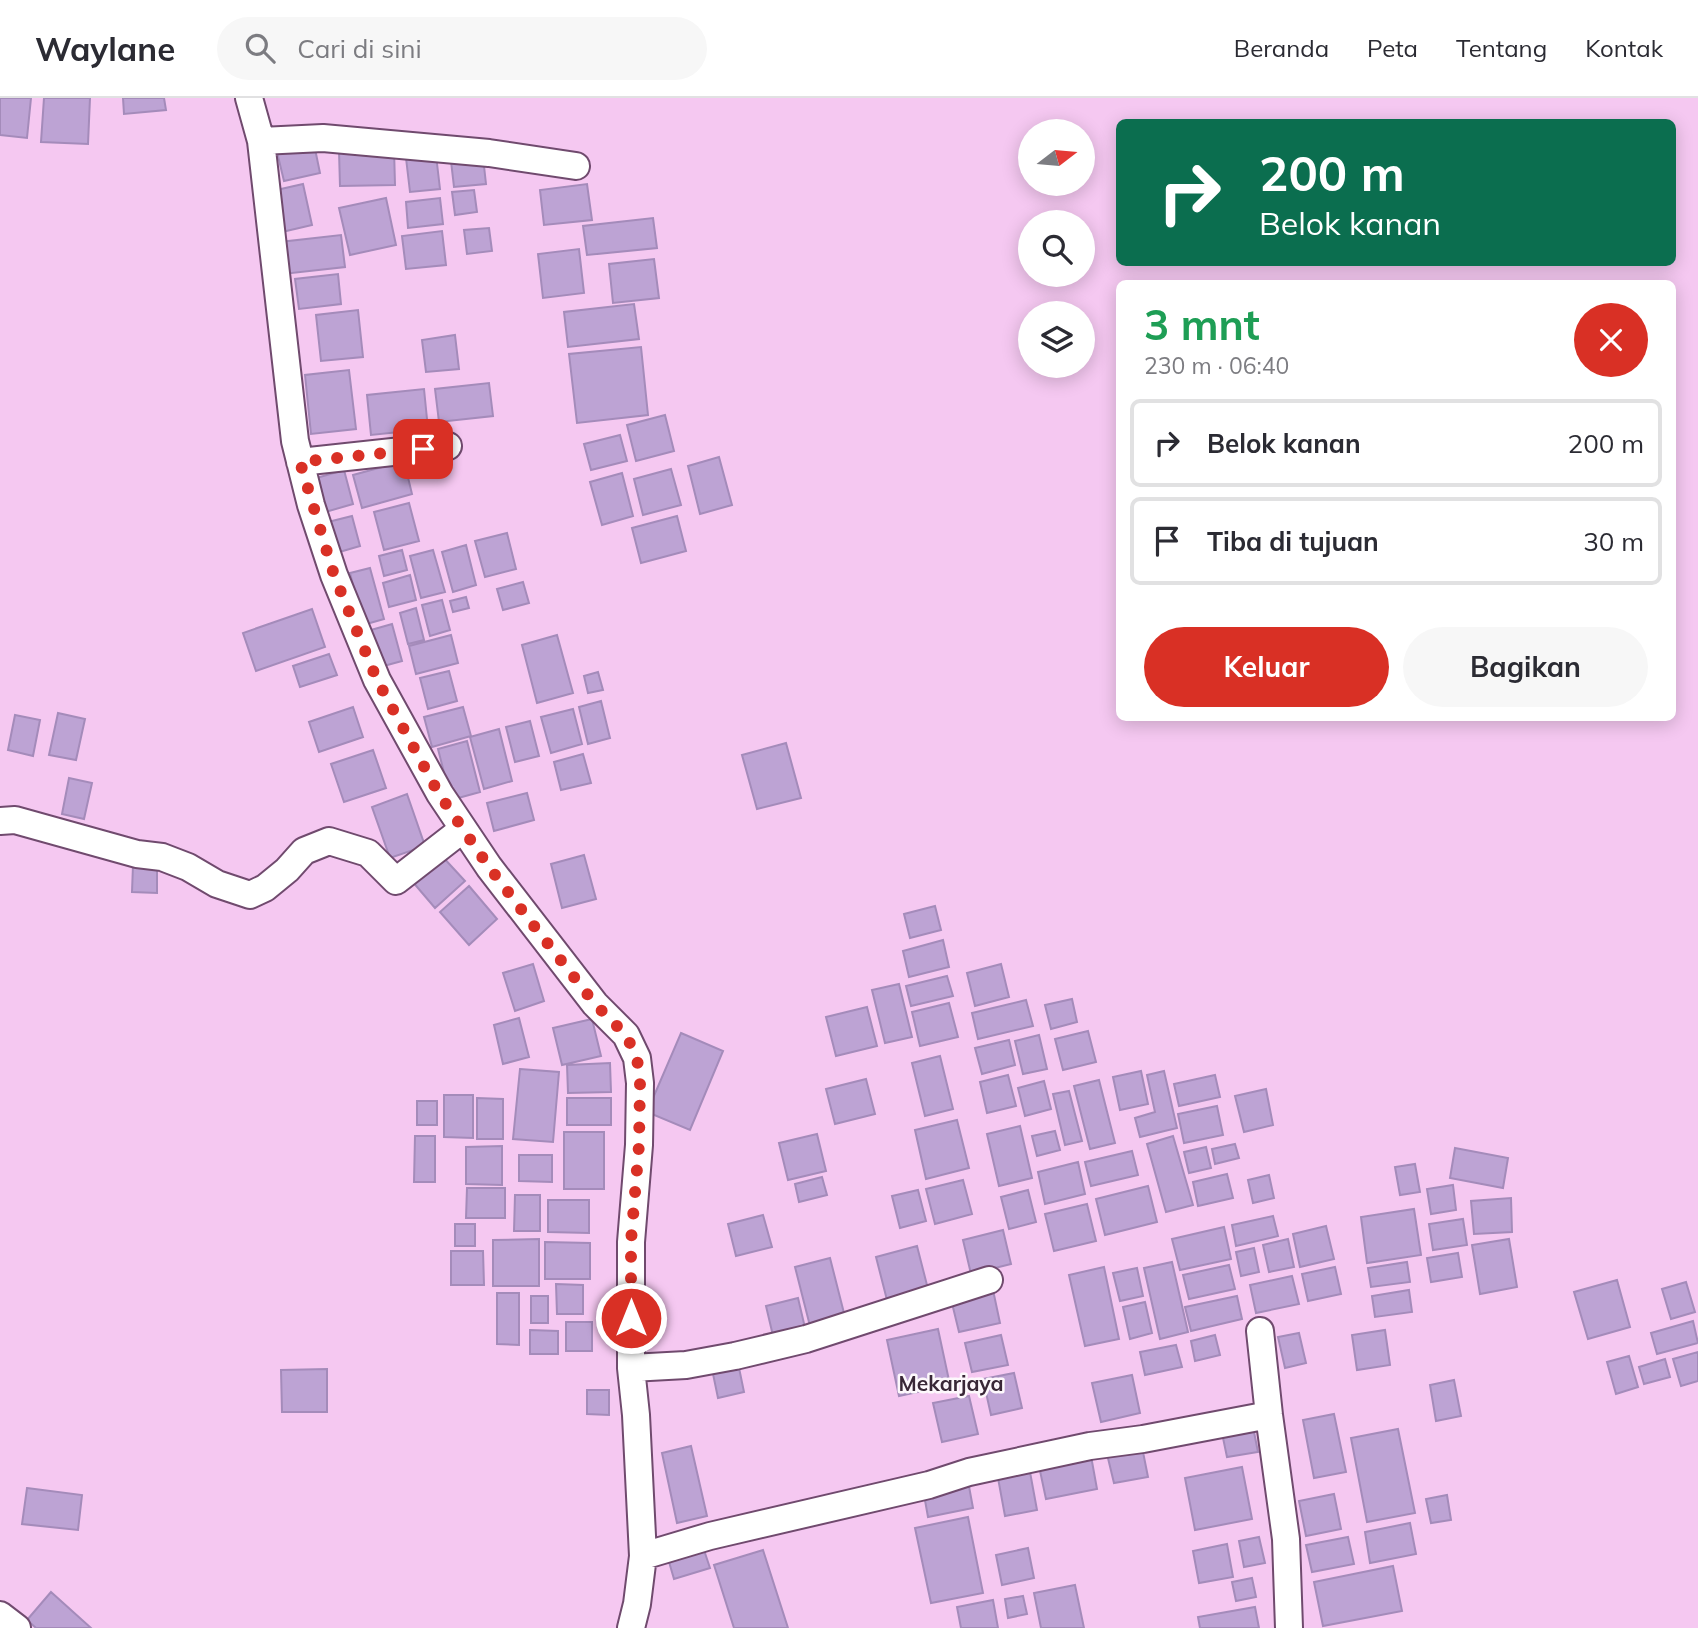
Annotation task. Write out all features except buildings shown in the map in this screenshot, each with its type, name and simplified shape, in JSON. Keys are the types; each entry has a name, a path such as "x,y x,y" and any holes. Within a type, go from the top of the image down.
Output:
{"street":[{"path":"249,98 261,141 295,441 334,575 377,680 439,794 489,867 595,1004 626,1035 637,1058 640,1083 639,1145 631,1241 631,1368 643,1556 631,1628"},
{"path":"261,141 336,139 477,152 576,166"},
{"path":"300,462 448,446"},
{"path":"0,821 15,820 137,854 162,857 188,867 217,884 250,895 265,888 304,851 329,841 368,853 396,881 463,829"},
{"path":"631,1368 686,1365 806,1339 989,1280"},
{"path":"1260,1331 1286,1539 1289,1628"},
{"path":"643,1556 710,1536 929,1485 969,1472 1090,1446 1143,1439 1269,1415"},
{"path":"0,1615 17,1628"}],"district":[{"name":"Mekarjaya","path":"951,1383"}],"route":[{"path":"423,449 300,462 334,575 377,680 439,794 534,926 595,1004 626,1035 637,1058 640,1083 639,1145 631,1241 631,1318"}]}
